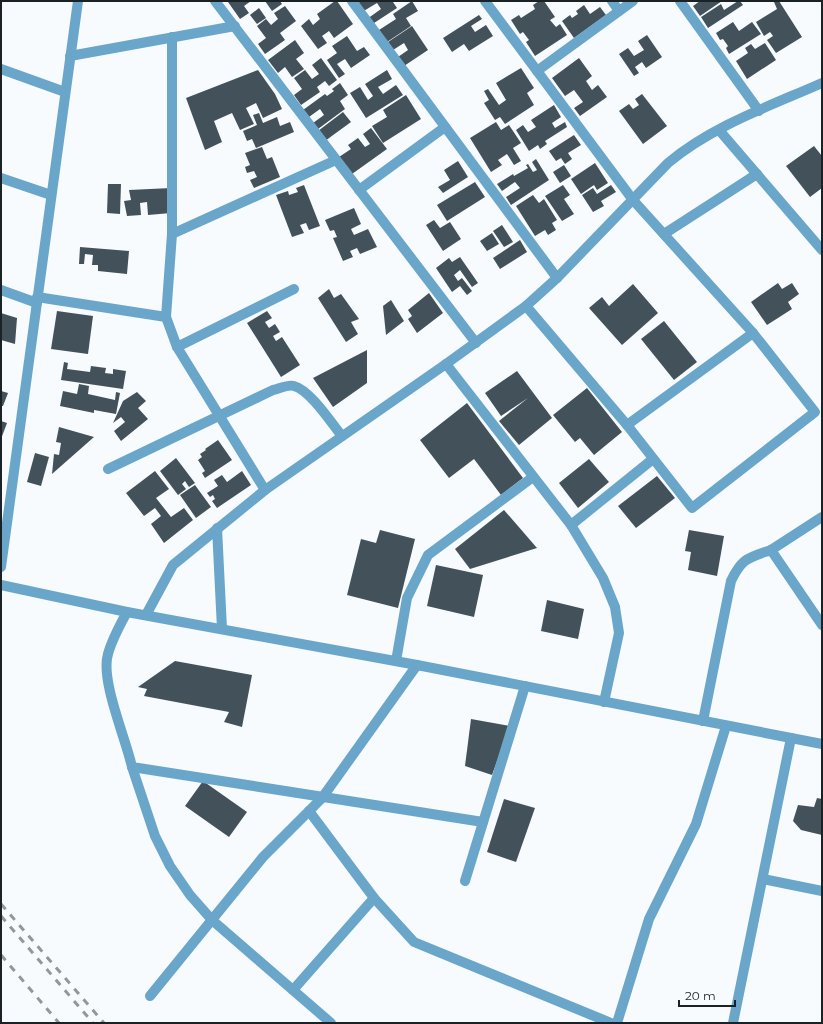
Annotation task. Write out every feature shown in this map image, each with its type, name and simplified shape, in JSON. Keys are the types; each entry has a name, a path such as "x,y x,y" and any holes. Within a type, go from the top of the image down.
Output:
{"street":[{"path":"1,567 78,1"},
{"path":"216,1 476,343"},
{"path":"352,1 557,278"},
{"path":"485,1 633,200 753,333 815,412 692,508 627,425 526,306"},
{"path":"612,1 619,11"},
{"path":"537,71 633,1"},
{"path":"680,1 759,111"},
{"path":"70,56 235,26"},
{"path":"172,37 172,234 166,317 177,347 265,490"},
{"path":"1,69 65,92"},
{"path":"146,615 173,565 265,490 476,343 526,306 557,278 668,163 686,148 759,111 822,83"},
{"path":"359,190 445,127"},
{"path":"720,130 822,250"},
{"path":"172,234 336,160"},
{"path":"664,234 757,174"},
{"path":"1,178 51,196"},
{"path":"177,347 294,289"},
{"path":"1,290 37,300 166,317"},
{"path":"627,425 753,333"},
{"path":"446,364 570,525 603,578 615,607 619,633 604,702"},
{"path":"108,469 273,390 294,386 304,392 312,400 342,436"},
{"path":"570,525 654,459"},
{"path":"396,661 407,598 428,555 533,477"},
{"path":"703,721 731,581 737,569 745,560 771,550 822,517"},
{"path":"217,528 222,629"},
{"path":"771,550 821,622"},
{"path":"1,585 127,612 396,661 822,744"},
{"path":"127,612 115,633 107,655 107,673 132,767 155,836 170,866 212,920 331,1023"},
{"path":"150,996 263,857 322,798 417,665"},
{"path":"465,881 525,686"},
{"path":"617,1023 649,919 696,824 726,726"},
{"path":"734,1023 791,738"},
{"path":"132,767 322,798 483,822"},
{"path":"309,811 374,898 414,942 611,1023"},
{"path":"762,879 822,890"},
{"path":"294,990 374,898"}],"building":[{"path":"251,1 244,6 249,13 240,19 228,2"},
{"path":"265,1 280,1 282,4 272,11"},
{"path":"337,1 353,24 334,38 329,31 322,36 327,43 318,49 301,26 309,19 313,25 320,19 317,14"},
{"path":"361,1 395,1 393,2 397,8 371,25 367,19 381,9 377,3 362,12 357,4"},
{"path":"412,1 418,11 406,18 411,26 387,42 379,30 396,19 393,14"},
{"path":"539,1 544,1 555,17 550,20 556,27 560,24 567,35 535,56 526,42 529,40 523,32 520,34 511,20 519,15 521,18 535,9 533,5"},
{"path":"700,1 722,1 700,16 693,6"},
{"path":"740,1 743,5 708,28 701,17 721,4 724,10"},
{"path":"779,1 802,37 776,53 767,40 773,36 770,32 764,36 756,22 777,9 774,2"},
{"path":"584,5 590,14 600,7 606,15 574,38 562,21 570,15 572,18 578,14 576,11"},
{"path":"285,6 296,21 280,33 285,40 265,54 258,44 266,38 257,26 266,19 271,25 278,19 274,13"},
{"path":"259,8 266,18 257,24 250,15"},
{"path":"479,15 482,19 471,26 475,32 486,25 493,36 469,51 464,44 452,52 443,38"},
{"path":"733,22 739,31 752,22 761,34 729,54 726,48 728,46 723,39 720,40 716,33"},
{"path":"412,26 428,50 404,66 398,57 408,50 404,43 393,50 388,42"},
{"path":"647,35 662,57 646,68 642,62 635,67 639,73 634,76 619,54 628,48 634,56 644,50 638,41"},
{"path":"347,36 357,51 364,47 370,55 351,68 345,59 337,64 345,74 339,78 327,60 337,53 332,46"},
{"path":"295,40 304,53 296,59 304,69 292,77 285,67 278,73 268,60"},
{"path":"765,43 776,60 747,79 736,61 748,53 745,48 751,44 755,49"},
{"path":"321,58 337,80 329,86 325,81 317,87 320,92 301,105 294,95 302,89 294,78 305,70 312,79 319,74 312,65"},
{"path":"579,58 592,76 586,81 592,90 598,85 607,97 580,116 574,108 583,102 574,90 565,96 552,78"},
{"path":"521,68 534,88 527,93 534,105 505,124 500,117 495,120 484,103 489,100 484,91 488,89 499,105 506,100 496,83"},
{"path":"258,70 275,94 282,109 263,118 256,103 246,108 254,124 240,130 232,113 214,121 222,142 205,150 186,98"},
{"path":"387,70 392,79 378,87 383,94 396,85 403,95 366,118 350,93 360,87 368,100 373,96 365,84"},
{"path":"340,83 348,95 340,101 345,109 318,129 313,123 324,115 320,109 309,117 303,110 325,94 327,96 334,91 332,89"},
{"path":"642,94 667,126 643,144 619,111 629,104 633,109 639,105 635,99"},
{"path":"406,95 421,119 383,143 372,126 387,117 383,110"},
{"path":"554,105 561,117 552,123 555,128 565,122 567,127 545,141 547,144 540,149 538,145 529,151 516,130 523,125 528,132 536,127 531,120"},
{"path":"343,112 351,122 325,141 318,131"},
{"path":"259,113 263,123 277,117 280,126 290,122 294,132 256,148 252,139 247,141 243,131 257,125 253,115"},
{"path":"496,122 501,130 509,125 521,143 513,148 521,161 514,165 507,154 498,160 502,165 491,172 470,138"},
{"path":"371,128 387,149 352,174 339,157 351,149 348,145 358,138 365,147 370,144 363,134"},
{"path":"574,135 581,145 568,153 572,159 565,164 561,158 556,161 549,151"},
{"path":"814,146 822,156 822,188 810,197 786,166"},
{"path":"262,147 267,159 272,157 280,177 254,188 250,180 257,177 254,171 247,173 245,167 250,165 245,153"},
{"path":"536,159 549,180 511,205 506,197 520,188 515,182 502,191 497,184 513,174 514,176 528,168 526,165 528,164 533,172 537,170 532,162"},
{"path":"458,161 468,177 443,193 438,187 450,180 444,170"},
{"path":"595,163 608,183 597,190 594,185 581,194 571,179"},
{"path":"564,165 571,176 560,183 553,172"},
{"path":"475,182 485,197 447,221 437,205"},
{"path":"108,184 121,184 120,214 107,213"},
{"path":"304,185 320,226 309,230 306,223 300,225 304,233 292,237 276,195 288,191 289,195 298,192 296,188"},
{"path":"563,185 570,195 564,199 574,214 562,221 545,196"},
{"path":"611,185 616,192 601,201 604,206 593,212 582,195 593,188 597,194"},
{"path":"171,188 171,213 148,215 147,202 140,203 141,215 127,216 124,201 131,200 129,190"},
{"path":"533,195 539,203 544,199 557,220 552,223 556,230 548,235 545,230 535,236 516,206"},
{"path":"354,208 361,224 351,229 354,235 368,229 377,247 360,254 357,248 350,251 353,257 343,261 333,238 337,237 334,230 330,231 325,220"},
{"path":"434,220 440,228 450,222 461,239 443,251 426,225"},
{"path":"502,225 513,242 504,247 493,231"},
{"path":"492,233 499,244 487,251 480,241"},
{"path":"520,240 527,252 500,269 493,258"},
{"path":"80,247 129,251 127,274 98,271 98,265 92,265 93,255 85,254 84,264 79,264"},
{"path":"460,257 478,283 472,287 460,270 454,275 458,281 462,278 472,291 467,295 460,286 452,292 436,268 449,258 452,262"},
{"path":"778,283 782,289 792,283 799,294 788,302 792,309 767,325 751,302"},
{"path":"633,284 658,313 622,345 589,308 602,297 609,306"},
{"path":"329,289 334,298 341,294 359,319 351,322 358,334 346,342 318,298"},
{"path":"429,293 443,313 417,333 408,319 412,316 408,310"},
{"path":"391,300 404,321 386,335 383,306"},
{"path":"57,311 93,316 88,354 51,349"},
{"path":"267,311 272,318 265,322 269,328 275,324 280,332 273,336 276,341 282,337 300,365 281,377 247,323"},
{"path":"1,313 17,318 15,344 1,340"},
{"path":"664,321 697,362 674,380 641,339"},
{"path":"367,350 367,383 333,407 313,378"},
{"path":"64,362 68,363 67,369 90,372 91,366 106,368 105,373 113,374 113,369 126,371 123,389 61,380"},
{"path":"517,371 552,418 519,445 499,421 528,398 501,416 485,393"},
{"path":"79,384 89,386 88,394 115,400 116,392 120,393 116,414 94,410 94,413 60,406 63,391 77,394"},
{"path":"587,388 622,432 594,455 580,438 575,442 553,415"},
{"path":"1,391 8,393 3,406 1,406"},
{"path":"137,392 146,401 138,408 148,419 121,441 114,431 125,422 121,417 113,423 123,401"},
{"path":"467,403 523,478 501,495 474,459 449,478 420,440"},
{"path":"1,421 7,423 1,439"},
{"path":"59,427 94,437 52,474 54,454 59,455 61,443 56,442"},
{"path":"218,440 232,460 205,478 202,473 205,471 198,460 202,457 200,454"},
{"path":"35,453 49,457 41,486 27,482"},
{"path":"176,458 195,483 189,487 185,481 182,484 186,489 178,495 160,471"},
{"path":"589,459 609,482 578,508 559,483"},
{"path":"155,471 169,489 156,498 171,517 184,508 193,520 164,543 151,524 161,516 155,508 144,516 126,493"},
{"path":"242,471 251,485 217,508 212,501 215,499 213,495 210,497 207,493 218,486 214,480 222,475 227,482"},
{"path":"657,476 675,498 636,528 618,506"},
{"path":"195,485 211,507 196,518 180,495"},
{"path":"504,510 537,548 470,569 455,549"},
{"path":"380,530 415,539 398,608 347,595 361,539 376,543"},
{"path":"689,530 724,536 717,576 688,570 691,552 685,551"},
{"path":"436,565 483,575 474,617 427,606"},
{"path":"547,600 584,609 578,639 541,631"},
{"path":"175,661 252,675 242,727 224,722 229,712 144,696 147,689 138,687"},
{"path":"471,719 510,726 492,775 465,766"},
{"path":"203,781 247,812 229,837 185,806"},
{"path":"817,798 822,799 822,835 801,830 793,821 798,805 814,807"},
{"path":"504,799 535,808 516,862 487,852"}],"railway":[{"path":"1,904 104,1023"},
{"path":"1,916 93,1023"},
{"path":"1,955 59,1023"}]}
